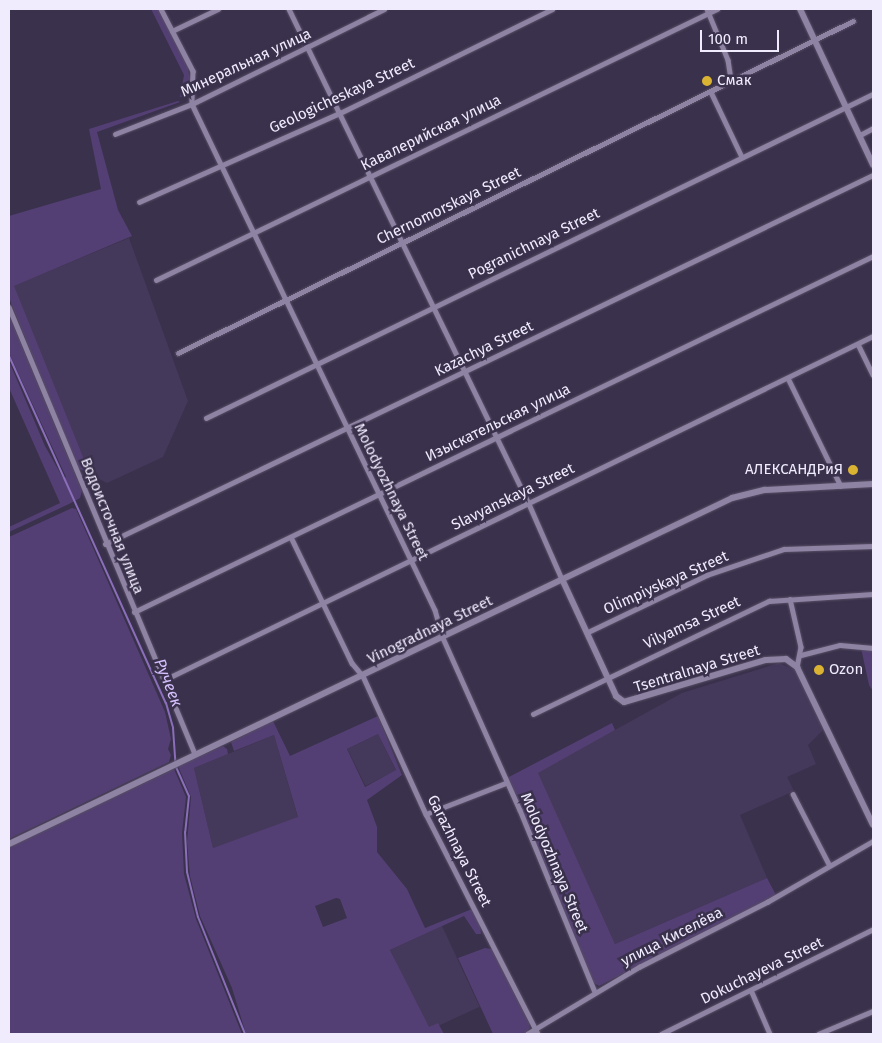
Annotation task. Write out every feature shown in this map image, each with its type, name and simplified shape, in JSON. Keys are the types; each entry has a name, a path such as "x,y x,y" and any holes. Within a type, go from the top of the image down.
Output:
{"street":[{"name":"Molodyozhnaya Street","path":"161,9 193,71 192,104 220,166 287,300 346,429 381,494 435,610 443,638 506,783 520,810 596,992"},
{"path":"172,31 218,9"},
{"path":"289,9 529,504 562,579"},
{"name":"Минеральная улица","path":"115,134 192,104 384,9"},
{"name":"Geologicheskaya Street","path":"140,202 340,113 552,9"},
{"name":"Кавалерийская улица","path":"156,280 254,236 369,176 708,11 717,9"},
{"path":"800,9 873,165"},
{"path":"708,11 728,60 731,80"},
{"name":"Chernomorskaya Street","path":"178,353 853,21"},
{"path":"711,92 742,157"},
{"name":"Pogranichnaya Street","path":"206,418 873,94"},
{"path":"860,135 873,128"},
{"name":"Kazachya Street","path":"105,544 873,175"},
{"name":"Изыскательская улица","path":"134,612 873,256"},
{"name":"Водоисточная улица","path":"9,307 105,544 195,754"},
{"name":"Slavyanskaya Street","path":"164,680 873,336"},
{"path":"858,344 873,375"},
{"path":"788,378 841,486"},
{"name":"Vinogradnaya Street","path":"9,844 195,754 443,638 732,498 765,490 873,484"},
{"name":"Garazhnaya Street","path":"291,537 352,664 363,676 426,814 538,1034"},
{"name":"Olimpiyskaya Street","path":"588,632 707,575 784,549 873,546"},
{"name":"Tsentralnaya Street","path":"562,579 616,696 630,702 766,660 786,659 797,667"},
{"name":"Vilyamsa Street","path":"533,714 608,676 768,601 873,594"},
{"path":"790,599 801,655 797,667 873,825"},
{"path":"801,655 840,645 873,648"},
{"path":"426,814 506,783"},
{"path":"794,794 829,864"},
{"name":"улица Киселёва","path":"527,1034 535,1028 566,1014 596,992 768,902 829,864 873,841"},
{"name":"Dokuchayeva Street","path":"661,1034 873,929"},
{"path":"751,990 770,1034"},
{"path":"818,1034 873,1011"}],"shaded area":[{"path":"151,9 159,9 187,62 192,94 187,97 180,97 184,75"},
{"path":"178,101 180,102 97,132 118,210 132,236 14,286 90,474 78,468 9,298 9,216 101,189 89,129"},
{"path":"129,238 188,401 163,457 107,483 90,474 13,286"},
{"path":"9,315 82,491 80,498 9,532 9,527 60,503 9,388 9,361 45,446 63,478 66,477 9,353"},
{"path":"72,508 76,509 165,712 171,739 168,749 171,755 169,762 9,839 9,537"},
{"path":"861,648 873,649 873,691 869,685"},
{"path":"779,663 795,670 825,728 808,745 816,764 787,777 794,791 740,815 767,878 615,944 537,773 682,693"},
{"path":"378,716 402,775 367,800 377,827 377,852 407,889 425,928 472,909 480,924 481,934 476,934 464,916 390,950 429,1027 438,1023 444,1034 246,1034 232,988 200,916 190,876 187,842 191,797 178,766 223,746 227,749 228,754 194,768 213,848 298,817 274,735 234,751 231,742 273,721 290,756","holes":["378,734 396,770 365,787 347,749","336,898 340,899 347,918 323,927 315,906"]},
{"path":"612,723 615,730 538,773 615,944 767,878 776,895 599,986 594,983 515,793 505,779"},
{"path":"378,734 396,771 365,786 347,749"},
{"path":"274,735 298,818 213,848 194,768"},
{"path":"174,769 186,797 182,833 184,874 196,919 242,1034 9,1034 9,847"},
{"path":"442,926 480,1007 428,1031 390,950"},
{"path":"485,948 492,949 529,1023 530,1028 524,1034 493,1034 458,958"}],"waterway":[{"name":"Ручеек","path":"9,356 166,703 173,728 176,767 189,796 185,832 187,872 198,917 245,1034"}],"place":[{"name":"Смак","path":"707,81"},
{"name":"АЛЕКСАНДРиЯ","path":"853,470"},
{"name":"Ozon","path":"819,670"}]}
